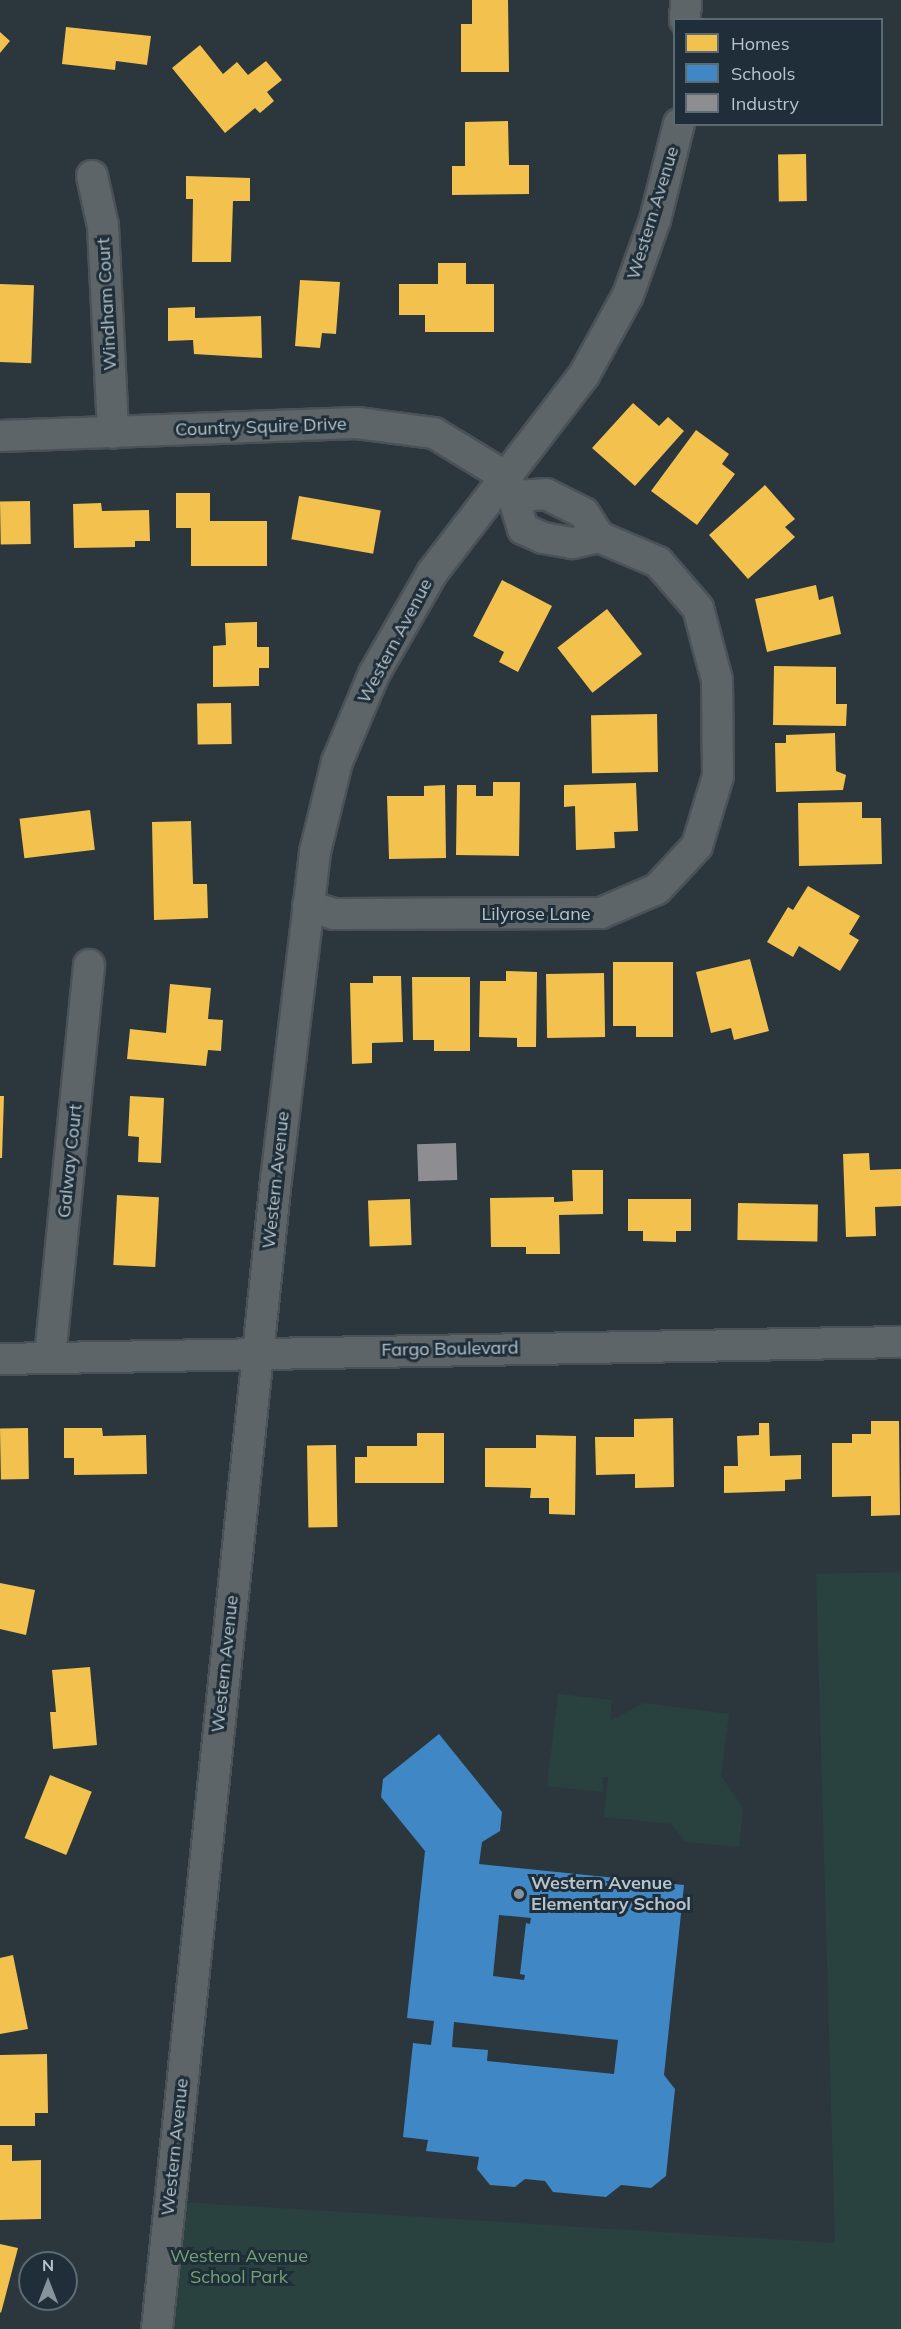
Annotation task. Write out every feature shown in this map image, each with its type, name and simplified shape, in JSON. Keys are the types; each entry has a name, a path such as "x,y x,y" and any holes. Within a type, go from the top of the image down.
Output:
{"street":[{"path":"685,18 686,0"},
{"name":"Western Avenue","path":"157,2329 258,1353 315,852 337,762 374,674 432,573 508,478 584,375 628,295 655,220 678,126"},
{"name":"Windham Court","path":"92,176 103,226 113,433"},
{"name":"Country Squire Drive","path":"0,436 357,423 434,433 508,478"},
{"name":"Lilyrose Lane","path":"308,906 334,914 601,914 657,888 697,846 718,776 717,680 698,608 658,562 599,537"},
{"name":"Galway Court","path":"50,1357 89,965"},
{"name":"Fargo Boulevard","path":"0,1359 901,1342"}],"green space":[{"name":"Western Avenue School Park","path":"901,1572 901,2329 170,2329 182,2202 835,2243 816,1574"},
{"path":"558,1694 612,1700 610,1721 644,1703 729,1714 721,1776 743,1808 739,1847 686,1842 671,1824 604,1817 608,1777 603,1777 602,1792 547,1786"}],"building: Homes":[{"path":"472,0 508,0 509,72 461,72 461,24 472,24"},
{"path":"66,27 151,36 147,65 116,61 115,70 62,64"},
{"path":"0,32 10,41 0,53"},
{"path":"200,45 223,74 237,62 248,75 266,61 282,80 267,92 274,101 260,113 255,108 225,133 172,68"},
{"path":"508,121 509,165 529,165 529,194 452,195 452,166 465,166 465,122"},
{"path":"778,154 806,154 807,201 779,201"},
{"path":"186,176 250,178 250,201 233,201 231,262 192,262 193,199 186,199"},
{"path":"438,263 466,263 466,284 494,284 494,332 425,332 425,315 399,315 399,284 438,284"},
{"path":"300,280 340,282 336,334 322,333 320,348 295,346"},
{"path":"0,284 34,285 31,363 0,362"},
{"path":"195,307 195,318 261,316 262,358 194,354 193,340 168,341 168,308"},
{"path":"633,403 659,426 668,417 684,431 635,486 592,448"},
{"path":"696,430 729,454 722,464 735,474 697,525 651,491"},
{"path":"765,485 795,519 785,527 795,537 748,579 709,535"},
{"path":"176,493 210,493 210,521 267,521 267,566 191,566 191,528 176,528"},
{"path":"299,496 381,510 373,554 291,539"},
{"path":"30,501 31,544 1,545 0,502"},
{"path":"101,503 102,511 149,510 150,541 135,541 135,547 74,548 73,504"},
{"path":"502,580 552,606 518,672 499,662 504,652 473,636"},
{"path":"816,585 819,600 833,596 841,634 767,652 755,599"},
{"path":"607,609 642,654 592,693 557,648"},
{"path":"257,622 257,647 269,647 269,668 259,668 259,686 213,687 213,646 226,645 225,623"},
{"path":"774,666 836,667 836,704 847,704 846,726 773,725"},
{"path":"231,703 232,744 198,745 197,704"},
{"path":"657,714 658,772 592,773 591,715"},
{"path":"835,733 836,771 846,775 843,790 776,792 775,743 786,743 786,735"},
{"path":"493,782 520,782 519,856 456,855 457,785 476,785 476,796 493,796"},
{"path":"636,783 638,831 614,832 615,848 576,850 575,806 564,807 564,785"},
{"path":"445,785 446,858 389,859 387,796 424,796 424,786"},
{"path":"862,802 862,818 881,818 882,864 799,866 798,803"},
{"path":"90,810 95,850 24,858 20,819"},
{"path":"191,821 193,884 207,884 208,918 154,920 152,822"},
{"path":"808,886 860,916 849,934 859,940 840,971 799,946 793,957 767,942 788,907 793,910"},
{"path":"750,959 769,1031 734,1040 731,1028 711,1033 696,972"},
{"path":"613,962 673,962 673,1037 636,1037 636,1026 613,1026"},
{"path":"506,971 537,972 536,1047 517,1047 517,1038 479,1037 480,981 506,981"},
{"path":"604,973 605,1037 547,1038 546,974"},
{"path":"373,976 401,976 403,1042 372,1043 372,1063 352,1064 350,983 373,983"},
{"path":"412,977 470,977 470,1051 434,1051 434,1040 413,1040"},
{"path":"170,984 211,988 208,1019 223,1020 221,1051 208,1050 206,1066 127,1059 130,1029 166,1033"},
{"path":"0,1096 4,1096 2,1158 0,1158"},
{"path":"130,1096 164,1098 161,1163 138,1162 139,1137 128,1136"},
{"path":"869,1153 870,1170 901,1169 901,1206 875,1207 876,1236 846,1237 843,1154"},
{"path":"572,1170 603,1170 603,1214 559,1215 560,1254 526,1254 526,1247 491,1247 490,1198 554,1197 554,1202 573,1201"},
{"path":"117,1195 159,1197 155,1267 113,1265"},
{"path":"410,1199 412,1245 370,1246 368,1200"},
{"path":"628,1199 691,1199 691,1231 676,1231 676,1242 643,1241 643,1231 628,1231"},
{"path":"738,1203 818,1204 817,1241 737,1240"},
{"path":"673,1418 674,1487 635,1488 635,1474 596,1475 595,1437 634,1437 634,1419"},
{"path":"871,1421 899,1421 900,1515 871,1516 871,1496 832,1497 832,1443 852,1443 852,1434 871,1434"},
{"path":"759,1423 769,1423 770,1456 801,1455 801,1479 785,1480 785,1491 724,1493 724,1466 738,1466 737,1436 759,1435"},
{"path":"0,1428 28,1428 29,1479 1,1479"},
{"path":"64,1428 102,1428 103,1436 146,1435 147,1474 74,1475 74,1458 64,1458"},
{"path":"417,1433 444,1433 444,1483 355,1483 355,1457 367,1457 367,1446 417,1446"},
{"path":"536,1435 576,1436 575,1515 549,1514 549,1498 530,1498 531,1488 485,1487 485,1448 536,1448"},
{"path":"336,1445 337,1527 308,1527 307,1446"},
{"path":"0,1583 35,1590 26,1635 0,1629"},
{"path":"90,1667 97,1745 53,1749 50,1712 56,1712 52,1670"},
{"path":"50,1775 92,1792 66,1855 25,1838"},
{"path":"13,1955 28,2029 0,2034 0,1958"},
{"path":"47,2054 48,2113 35,2113 35,2126 0,2126 0,2055"},
{"path":"0,2145 12,2145 12,2161 41,2160 41,2219 0,2220"},
{"path":"0,2244 18,2248 1,2313 0,2312"}],"building: Schools":[{"path":"439,1734 502,1812 500,1831 482,1842 479,1864 684,1885 664,2075 675,2089 666,2176 651,2188 621,2185 606,2197 553,2192 545,2181 525,2179 515,2187 490,2185 477,2169 479,2157 426,2151 428,2140 403,2137 413,2043 431,2045 434,2021 407,2018 425,1851 381,1797 383,1779","holes":["499,1915 531,1918 530,1924 526,1923 520,1974 525,1975 524,1980 493,1976","454,2022 618,2040 614,2074 487,2061 488,2050 452,2047"]}],"building: Industry":[{"path":"456,1143 457,1180 418,1181 417,1144"}],"place":[{"name":"Western Avenue Elementary School","path":"519,1894"}]}
